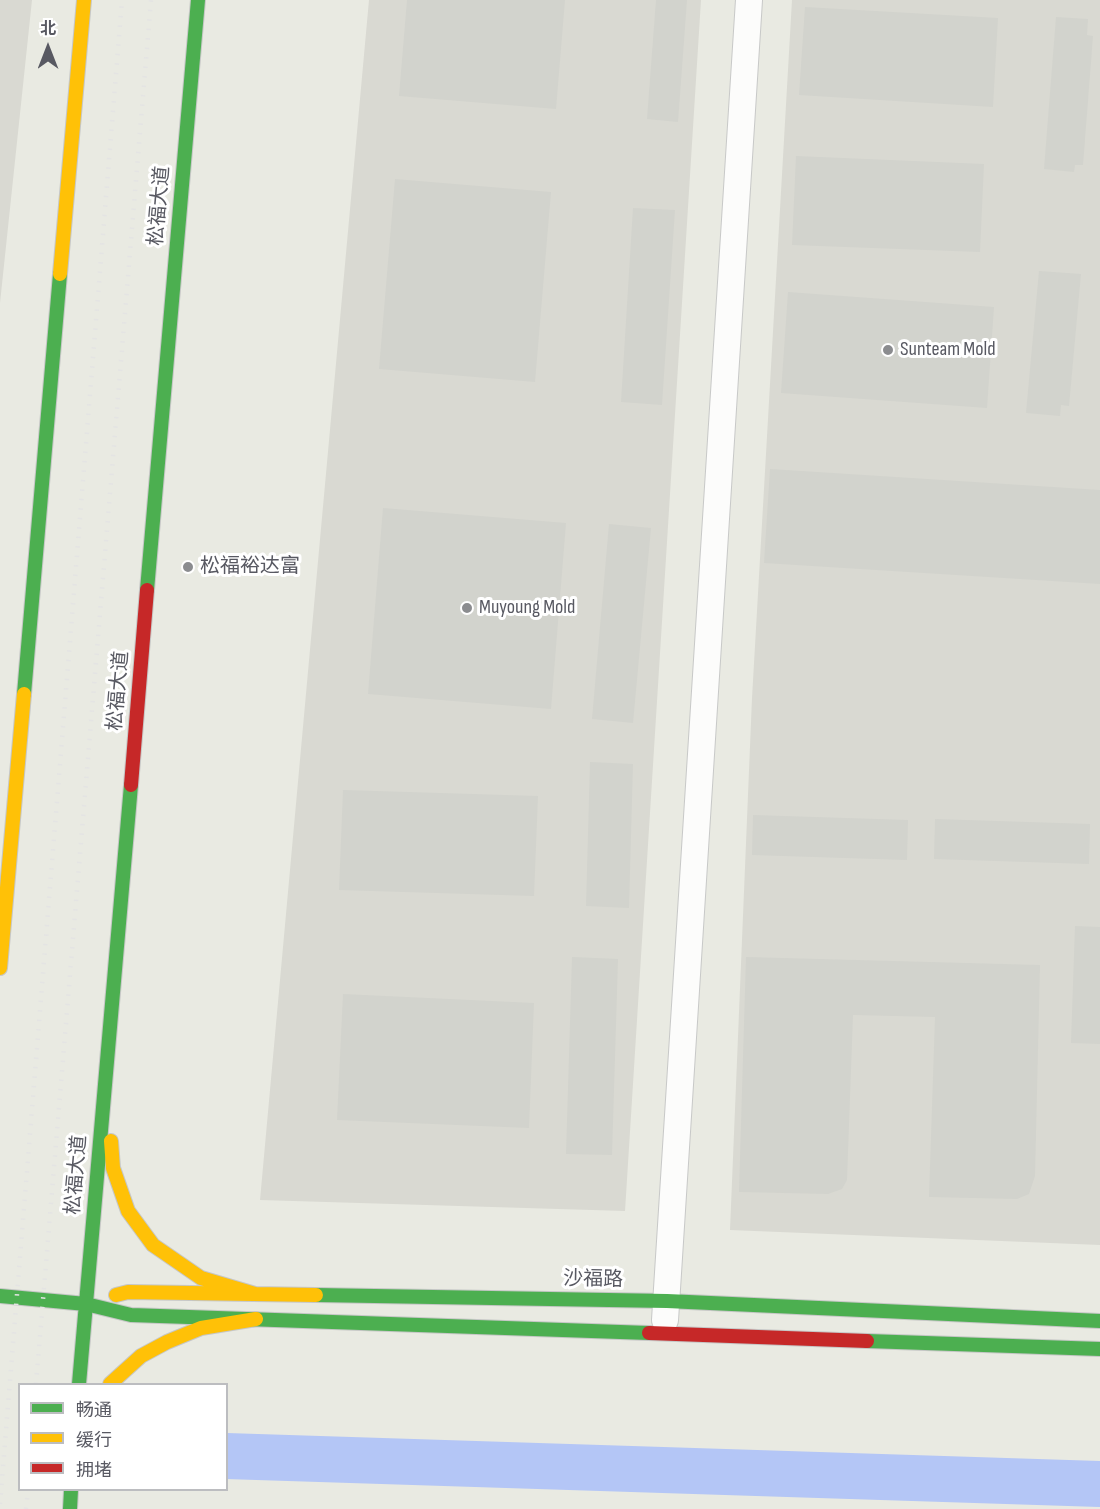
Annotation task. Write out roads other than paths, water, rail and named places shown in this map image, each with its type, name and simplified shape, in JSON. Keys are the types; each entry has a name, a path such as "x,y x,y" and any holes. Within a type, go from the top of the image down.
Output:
{"main road":[{"path":"0,968 84,0"},
{"name":"松福大道","path":"79,1383 198,0"},
{"path":"105,1074 113,1168 128,1211 142,1232 165,1255 201,1278 255,1294"},
{"name":"沙福路","path":"86,1304 128,1292 255,1294 666,1301 1100,1321"},
{"name":"沙福路","path":"0,1296 86,1304 131,1315 1100,1349"},
{"path":"111,1383 141,1356 167,1342 201,1328 256,1319"},
{"path":"70,1509 71,1491"}],"street":[{"path":"664,1334 749,0"}],"waterway":[{"path":"228,1456 1100,1484"}],"railway":[{"path":"0,1504 122,0"},
{"path":"36,1383 151,0"},
{"path":"26,1509 28,1491"}],"place":[{"name":"Sunteam Mold","path":"888,350"},
{"name":"松福裕达富","path":"188,567"},
{"name":"Muyoung Mold","path":"467,608"}]}
